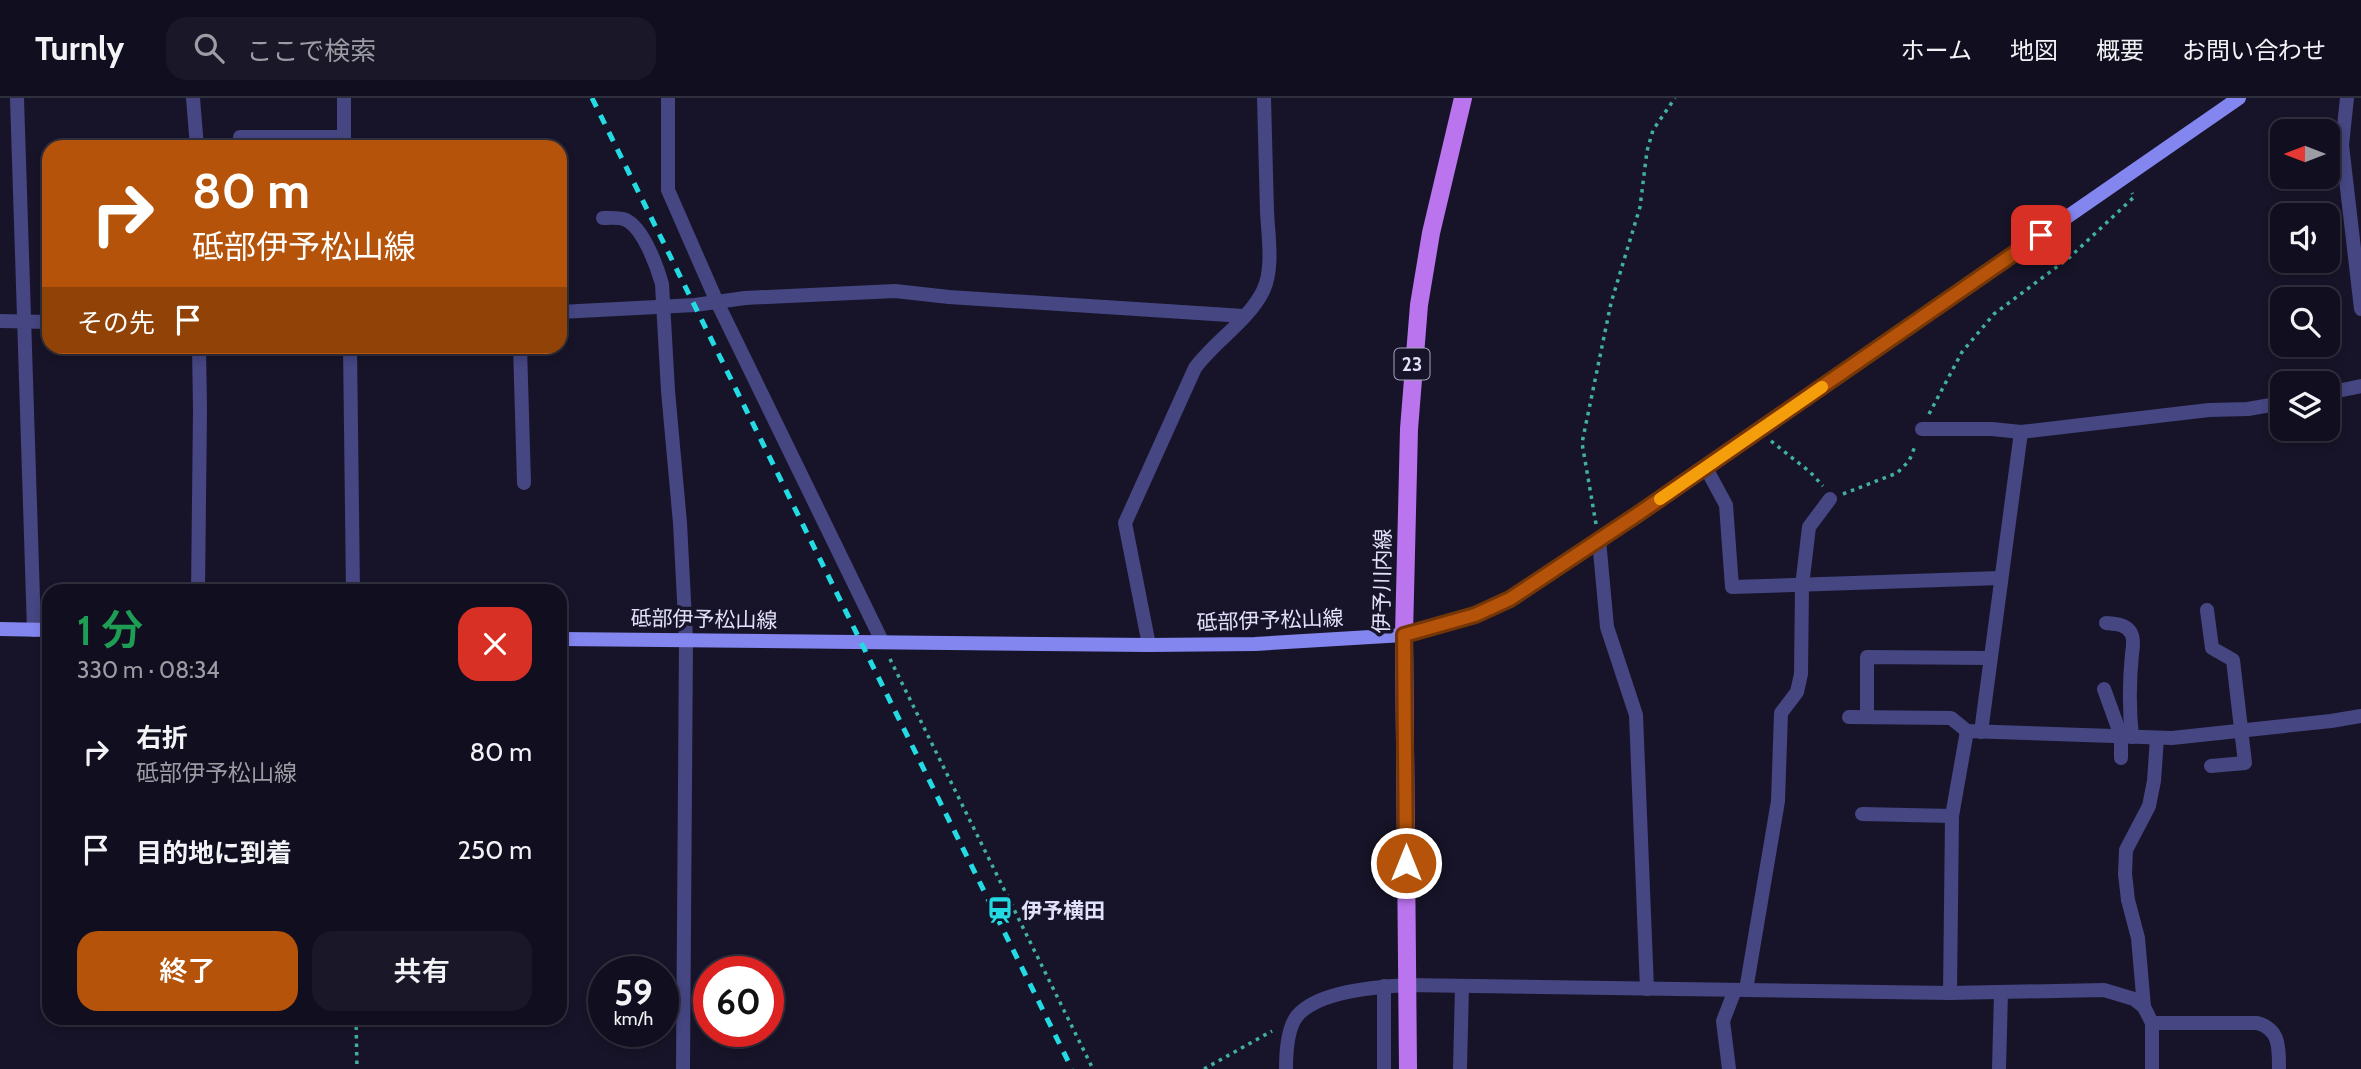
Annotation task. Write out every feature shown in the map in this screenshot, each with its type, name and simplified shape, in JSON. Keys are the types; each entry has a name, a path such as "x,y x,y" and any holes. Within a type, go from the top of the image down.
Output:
{"main road":[{"name":"伊予川内線","path":"1408,1069 1404,635 1406,490 1413,360 1431,233 1463,98"},
{"name":"砥部伊予松山線","path":"567,639 1255,644 1404,635 1475,615 1510,599 1706,468 2239,98"},
{"path":"0,629 42,630"}],"street":[{"path":"17,98 34,630"},
{"path":"193,98 196,140"},
{"path":"344,98 344,140"},
{"path":"668,98 667,190 717,302 882,641"},
{"path":"1149,645 1125,523 1195,368 1206,353 1254,306 1264,289 1268,266 1264,98"},
{"path":"2347,98 2342,145 2361,309"},
{"path":"240,137 302,140"},
{"path":"603,218 625,219 637,229 657,267 662,284 681,523 687,639 683,1069"},
{"path":"567,312 745,298 895,291 949,297 1244,316"},
{"path":"0,321 42,322"},
{"path":"198,584 199,354"},
{"path":"350,354 354,584"},
{"path":"520,354 524,483"},
{"path":"2340,390 2361,386"},
{"path":"1922,429 1992,429 2021,432 2270,405"},
{"path":"1950,993 1952,816 1990,658 2021,432"},
{"path":"1706,468 1726,505 1732,587 2000,578"},
{"path":"1728,1069 1723,1021 1740,990 1779,801 1781,713 1797,692 1801,674 1802,586 1809,527 1830,499"},
{"path":"1599,540 1607,627 1636,715 1647,989"},
{"path":"2207,610 2212,648 2233,660 2245,763 2211,766"},
{"path":"2106,622 2125,626 2132,634 2126,737 2121,758"},
{"path":"1867,717 1867,657 1990,658"},
{"path":"2104,689 2126,737"},
{"path":"1849,717 1951,718 1974,732 2172,738 2361,716"},
{"path":"2152,1069 2152,1023 2144,1007 2138,938 2128,900 2125,874 2126,850 2149,806 2157,737"},
{"path":"1862,814 1952,816"},
{"path":"1384,986 1384,1069"},
{"path":"1286,1069 1286,1049 1297,1017 1314,1003 1338,995 1384,986 1950,993 2104,990 2134,999 2144,1007"},
{"path":"1460,1069 1462,986"},
{"path":"1999,1069 2001,992"},
{"path":"2152,1023 2257,1023 2268,1026 2276,1037 2279,1069"}],"path":[{"path":"1599,540 1582,443 1611,303 1640,207 1647,151 1653,131 1675,98"},
{"path":"1759,430 1810,472 1822,484 1830,499 1897,473 1909,461 1922,429 1962,352 1994,314 2070,257 2134,197 2123,178"},
{"path":"882,641 1093,1069"},
{"path":"1204,1069 1297,1017"},
{"path":"356,1025 357,1069"}],"railway":[{"path":"592,98 1072,1069"}],"slow traffic":[{"path":"1660,499 1822,387"}],"place":[{"name":"伊予横田","path":"1000,910"}],"route":[{"path":"1406,863 1404,635 1475,615 1510,599 1638,514 2041,235"}]}
